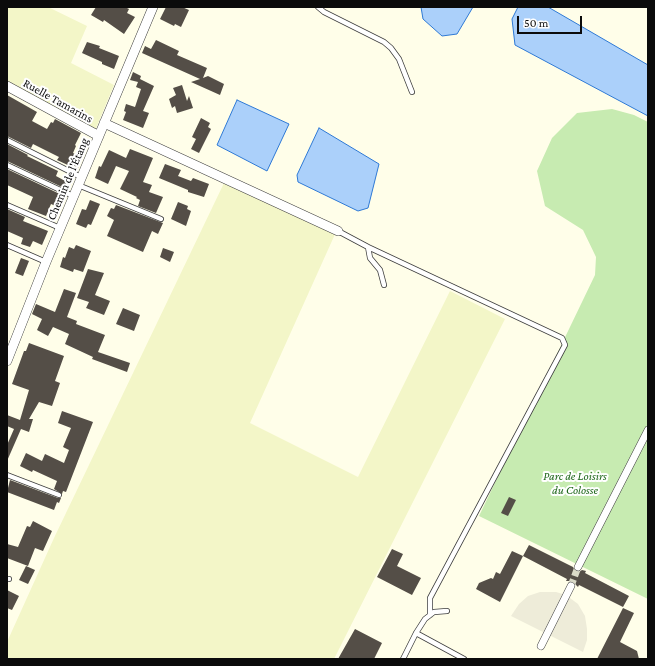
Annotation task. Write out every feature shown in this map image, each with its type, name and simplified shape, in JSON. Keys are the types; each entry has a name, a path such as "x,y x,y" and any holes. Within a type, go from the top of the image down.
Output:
{"street":[{"name":"Chemin de l'Étang","path":"7,361 73,196 153,7"},
{"name":"Ruelle Tamarins","path":"7,86 98,136"},
{"path":"104,123 338,231"},
{"path":"578,568 648,430"},
{"path":"541,646 571,586"}],"lane":[{"path":"318,7 324,12 384,42 391,48 399,59 412,92"},
{"path":"7,140 80,181 161,219"},
{"path":"7,165 73,196"},
{"path":"7,205 60,228"},
{"path":"338,231 368,247 562,338 565,345 430,598 430,616"},
{"path":"7,245 46,262"},
{"path":"368,247 370,258 380,270 384,285"},
{"path":"7,475 59,495"},
{"path":"403,659 425,619 434,612 447,611"},
{"path":"416,633 464,659"}],"green space":[{"path":"7,7 48,7 87,26 71,63 114,85 94,133 7,84"},
{"name":"Parc de Loisirs du Colosse","path":"612,109 634,115 648,122 648,599 479,516 595,275 596,257 583,230 545,206 537,171 552,138 577,113"},
{"path":"224,183 336,232 250,423 358,477 450,291 505,319 334,659 7,659 7,642 54,538"}],"shaded area":[{"path":"540,592 556,592 566,595 578,604 585,616 587,629 587,640 583,652 511,616 519,604 528,596"}],"water":[{"path":"421,7 473,7 457,34 442,36 423,19"},
{"path":"518,7 548,7 648,65 648,116 515,45 512,19"},
{"path":"237,100 289,124 267,171 217,145"},
{"path":"319,128 379,164 368,208 358,211 298,182 297,175"}],"building":[{"path":"96,7 125,7 129,9 127,13 135,17 124,34 104,20 103,22 91,15"},
{"path":"166,7 182,7 189,10 181,27 175,24 174,26 160,19"},
{"path":"156,40 179,51 177,55 207,68 203,78 208,76 224,84 220,95 191,82 200,79 142,53 145,46 151,49"},
{"path":"87,42 100,46 99,48 119,56 114,69 82,53"},
{"path":"133,72 141,76 140,79 154,86 143,111 149,113 143,128 123,120 126,112 124,111 126,104 135,107 141,89 136,87 138,82 130,80"},
{"path":"182,85 187,101 189,96 193,108 177,113 175,106 172,108 169,99 176,95 173,88"},
{"path":"7,95 37,112 32,121 47,129 51,122 53,123 55,119 81,133 73,153 82,158 78,168 73,165 72,167 57,160 59,157 33,144 31,148 7,136"},
{"path":"201,118 210,123 208,127 211,129 199,153 191,149 196,139 192,137"},
{"path":"7,144 28,155 27,156 58,171 56,176 67,182 64,188 7,161"},
{"path":"130,149 153,158 143,182 152,185 149,192 163,197 156,213 138,206 140,200 136,198 137,197 120,189 129,171 116,166 108,184 95,178 99,166 101,167 109,150 126,158"},
{"path":"165,164 181,170 178,176 191,181 193,178 209,184 204,197 188,192 188,190 159,178"},
{"path":"7,169 64,196 58,207 51,204 46,216 28,209 33,197 7,185"},
{"path":"90,200 100,204 91,225 88,224 86,228 76,224 82,209 86,210"},
{"path":"178,202 188,206 187,209 191,211 186,226 171,219"},
{"path":"116,205 163,223 158,234 152,231 143,252 107,236 114,220 107,216 111,208 114,209"},
{"path":"7,209 25,217 23,221 48,231 42,245 33,241 30,247 21,244 23,238 7,231"},
{"path":"76,245 91,251 83,272 74,269 73,272 60,267 63,257 65,258 69,247 74,249"},
{"path":"163,248 174,252 170,262 160,257"},
{"path":"21,258 29,261 23,276 15,273"},
{"path":"88,269 104,273 95,295 110,301 104,315 86,308 89,302 77,298"},
{"path":"64,289 76,293 67,317 77,321 76,324 105,335 98,352 130,363 127,372 92,359 93,357 65,344 69,334 53,327 48,336 37,330 42,319 32,314 36,304 55,312"},
{"path":"123,308 140,315 134,331 116,324"},
{"path":"29,343 64,356 55,381 60,383 52,406 39,402 29,419 33,419 29,432 21,429 7,461 7,445 14,429 7,426 7,415 20,420 29,390 12,384 24,351 26,351"},
{"path":"62,411 93,422 66,492 63,491 62,494 54,489 57,481 20,466 26,453 42,461 45,454 64,463 69,450 63,447 71,428 58,423"},
{"path":"10,480 61,498 59,503 57,502 54,510 7,492"},
{"path":"509,497 516,500 508,516 501,513"},
{"path":"33,521 52,531 43,551 35,548 28,566 7,558 7,544 18,547 27,526 30,527"},
{"path":"529,545 573,567 576,572 582,570 586,571 585,573 629,596 623,607 579,585 578,587 573,581 566,581 567,579 523,556"},
{"path":"392,549 403,554 397,566 421,578 412,595 377,577"},
{"path":"512,551 523,556 500,602 476,589 479,583 491,578 493,579 496,572 500,574"},
{"path":"26,566 35,570 28,584 19,580"},
{"path":"7,590 19,596 12,610 7,608"},
{"path":"623,608 634,613 620,642 637,651 639,659 597,659"},
{"path":"355,629 382,643 374,659 338,659"}],"tunnel":[{"path":"571,586 578,567"}]}
